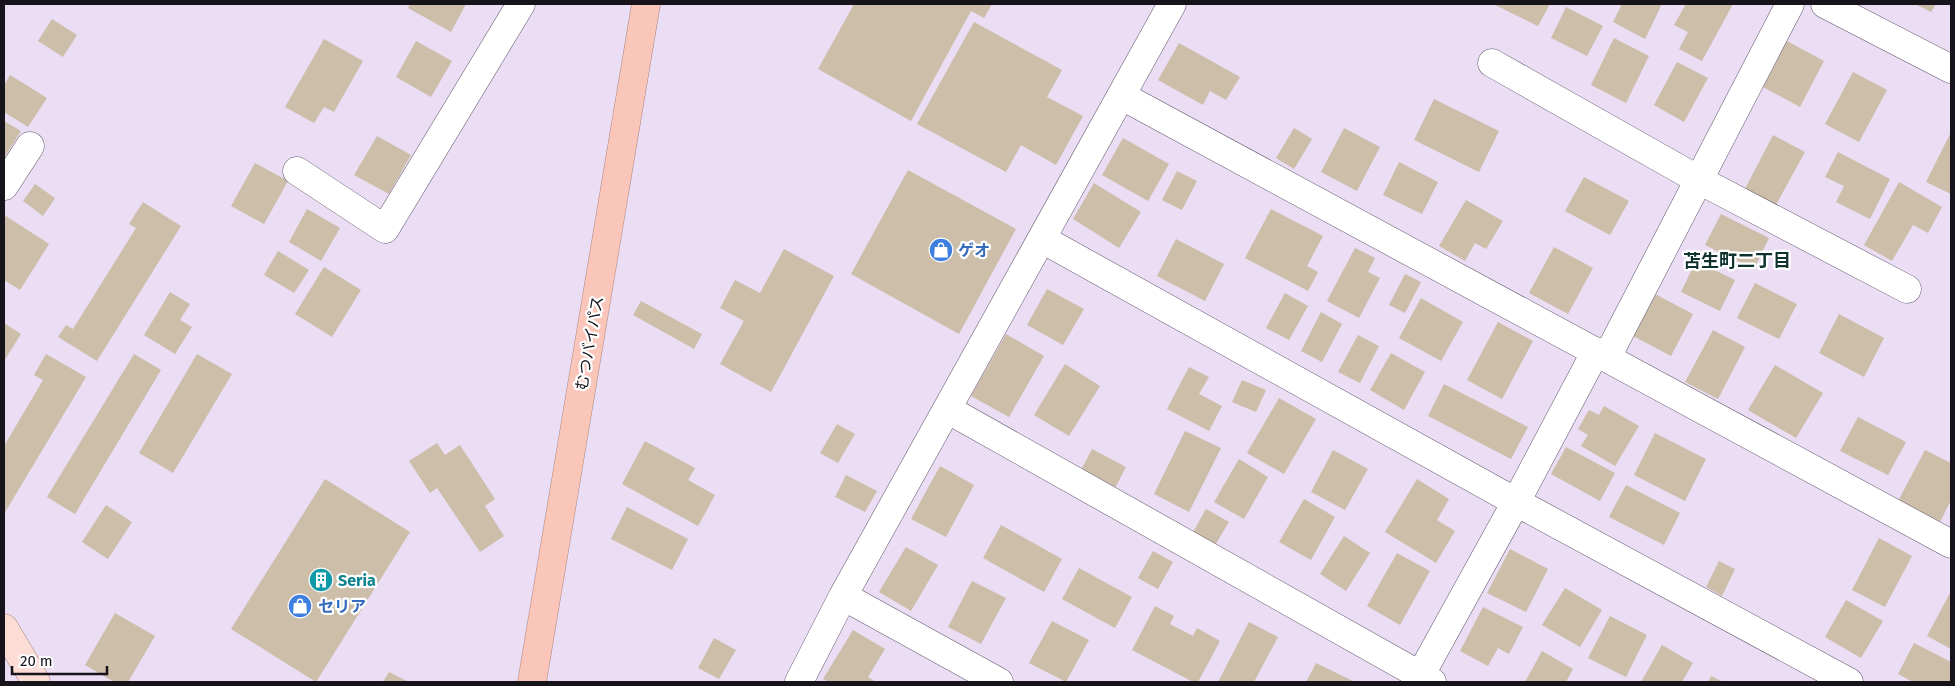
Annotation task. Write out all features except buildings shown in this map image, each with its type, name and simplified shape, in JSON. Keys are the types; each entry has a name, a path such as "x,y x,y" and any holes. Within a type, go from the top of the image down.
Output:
{"highway":[{"name":"むつバイパス","path":"535,679 646,4"}],"main road":[{"path":"4,628 36,682"}],"street":[{"path":"297,171 385,229 521,4"},
{"path":"799,682 843,596 1172,4"},
{"path":"947,408 1426,679 1516,502 1699,180 1790,4"},
{"path":"1825,4 1951,69"},
{"path":"1492,63 1699,180 1907,290"},
{"path":"1122,96 1951,544"},
{"path":"4,186 30,146"},
{"path":"1042,239 1516,502 1849,682"},
{"path":"843,596 999,682"}],"place":[{"name":"ゲオ","path":"941,250"},
{"name":"Seria","path":"321,580"},
{"name":"セリア","path":"300,606"}],"district":[{"name":"苫生町二丁目","path":"1737,261"}]}
